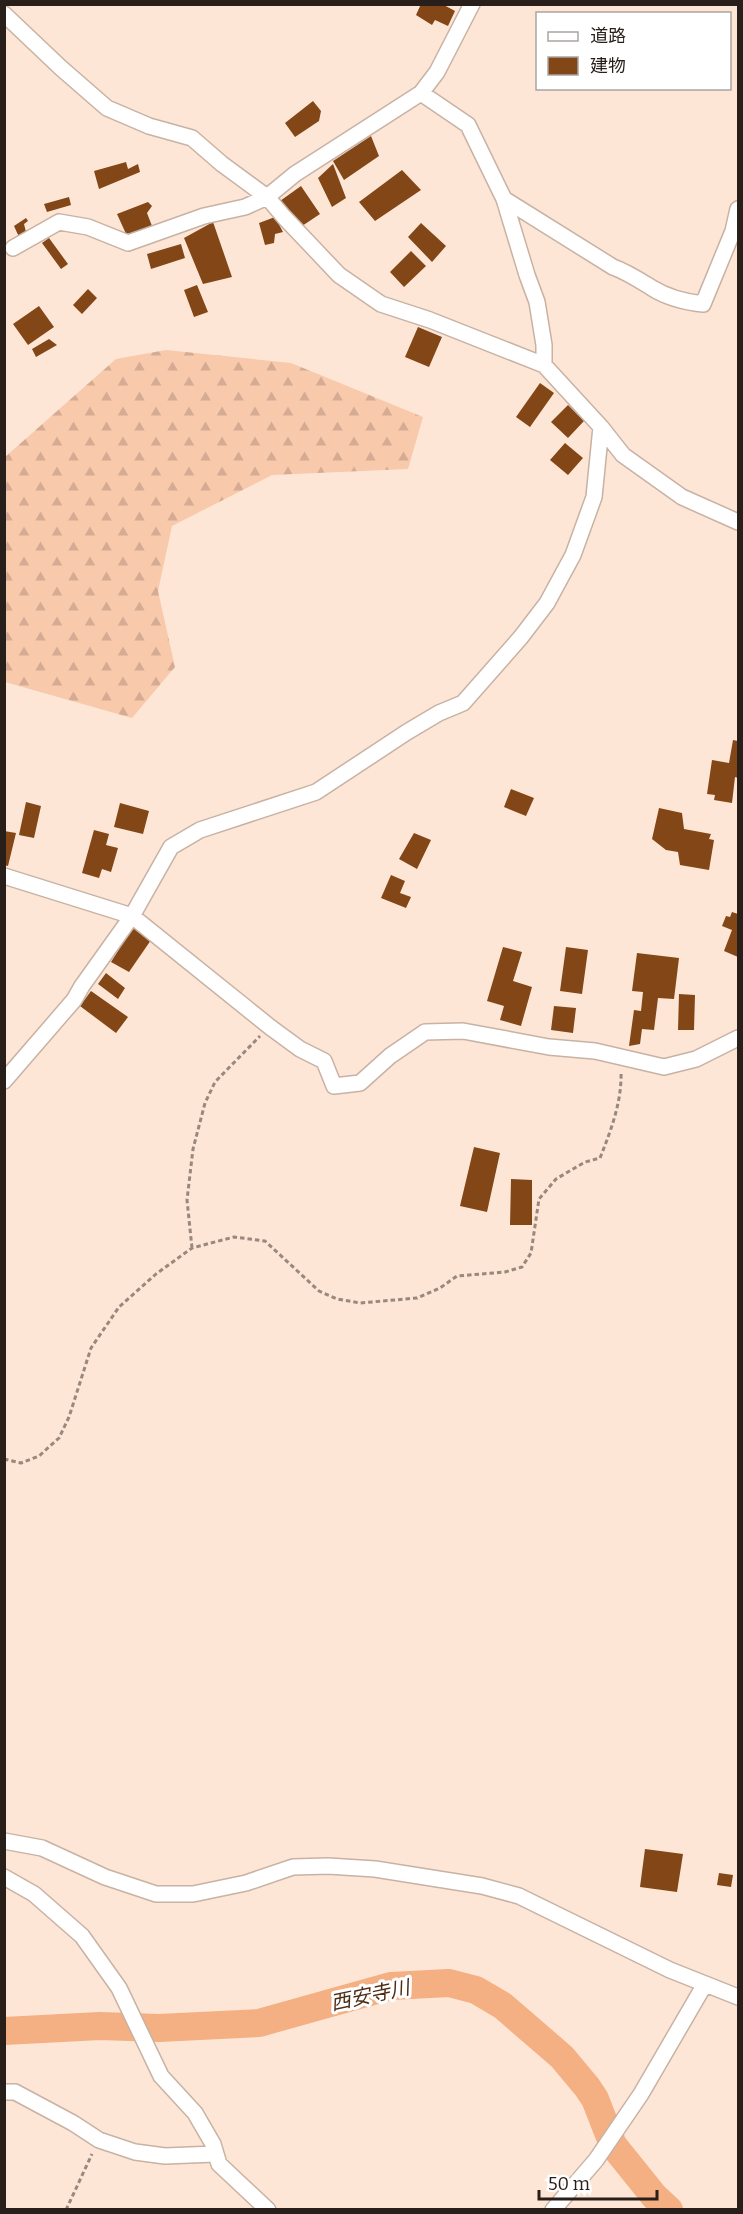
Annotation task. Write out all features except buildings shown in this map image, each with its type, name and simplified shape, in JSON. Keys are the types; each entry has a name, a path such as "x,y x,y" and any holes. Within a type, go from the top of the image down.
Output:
{"street":[{"path":"13,248 59,222 88,227 128,243 204,216 245,207 267,196 295,174 421,93 436,72 472,4"},
{"path":"4,14 107,108 149,126 192,138 222,164 267,196 339,275 381,304 430,320 544,365 623,454 682,497 738,522"},
{"path":"421,93 468,125 504,198 526,275 537,302 544,345 544,365"},
{"path":"504,198 613,267 624,271 654,290 682,302 703,304 733,231 738,208"},
{"path":"4,1081 74,1000 132,916 171,847 200,830 316,792 407,732 439,713 463,703 521,637 547,603 573,555 594,497 601,427"},
{"path":"4,876 132,916 270,1027 300,1049 324,1061 334,1086 360,1083 390,1056 425,1032 463,1031 549,1047 595,1051 664,1067 696,1059 738,1038"},
{"path":"4,1841 42,1848 105,1877 156,1894 193,1894 246,1883 293,1867 328,1866 375,1869 482,1886 519,1896 620,1946 738,1997"},
{"path":"4,1877 33,1894 82,1936 119,1988 161,2076 195,2114 213,2144 219,2164 268,2210"},
{"path":"553,2210 596,2160 640,2094 705,1984"},
{"path":"4,2092 15,2092 73,2123 99,2140 135,2152 165,2156 215,2154"}],"path":[{"path":"192,1248 187,1200 193,1149 206,1103 215,1082 270,1027"},
{"path":"4,1459 21,1463 39,1455 59,1438 69,1417 91,1348 119,1307 156,1274 192,1248 234,1237 265,1240 319,1291 337,1299 360,1303 417,1298 440,1288 457,1276 505,1272 522,1267 531,1253 539,1199 556,1179 585,1162 600,1158 614,1122 622,1088 621,1057"},
{"path":"66,2210 99,2140"}],"green space":[{"path":"166,350 291,363 423,417 408,469 272,475 172,526 158,591 175,667 132,718 5,682 5,457 116,359"}],"waterway":[{"name":"西安寺川","path":"4,2031 100,2026 159,2028 259,2023 391,1986 449,1983 476,1990 503,2006 562,2057 595,2099 613,2145 654,2196 669,2210"}]}
